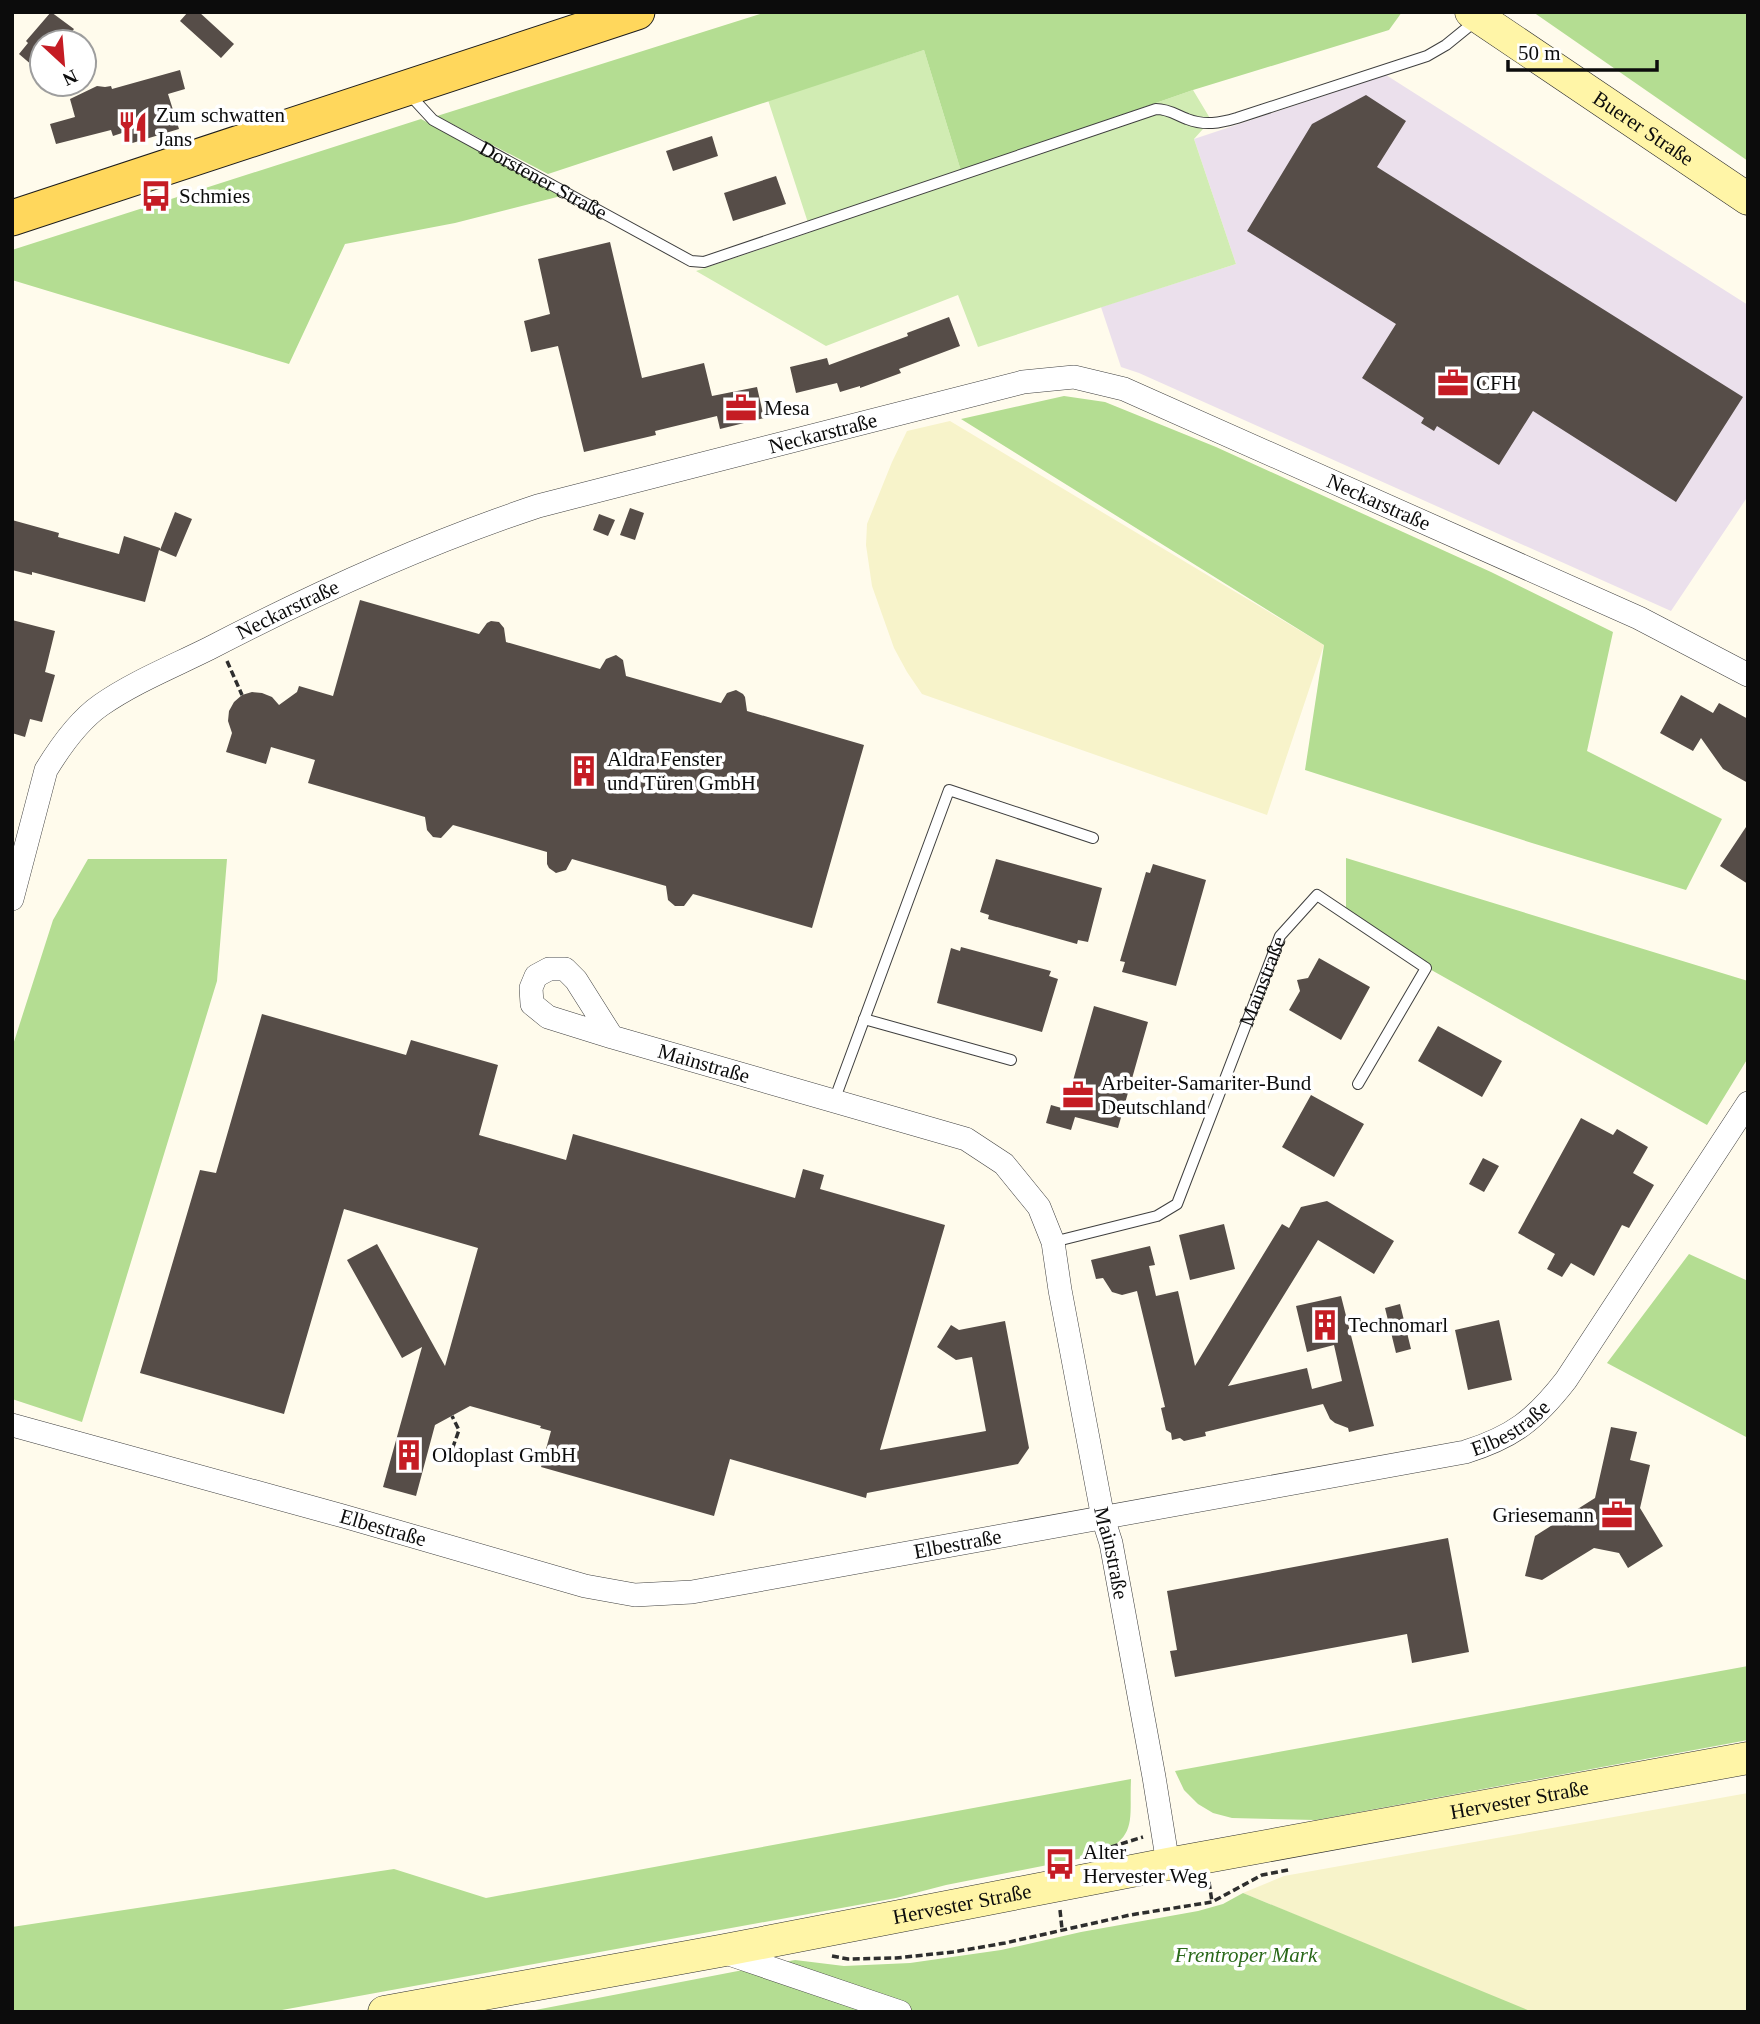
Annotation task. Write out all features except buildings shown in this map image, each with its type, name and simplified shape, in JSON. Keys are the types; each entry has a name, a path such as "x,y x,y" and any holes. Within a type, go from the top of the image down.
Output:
{"main road":[{"path":"12,218 638,12"},
{"name":"Buerer Straße","path":"1475,15 1748,199"},
{"name":"Hervester Straße","path":"384,2012 1748,1758"}],"street":[{"name":"Neckarstraße","path":"12,900 46,770 56,754 100,706 219,643 372,569 481,525 538,506 1023,382 1074,377 1124,389 1639,618 1748,675"},
{"name":"Mainstraße","path":"612,1037 967,1139 1004,1164 1039,1207 1053,1242 1103,1518 1114,1556 1168,1864"},
{"name":"Elbestraße","path":"12,1425 585,1586 635,1595 692,1592 1465,1452 1516,1431 1548,1402 1566,1380 1748,1103"},
{"path":"720,1951 900,2012"}],"lane":[{"name":"Dorstener Straße","path":"405,90 433,120 691,261 704,262 1156,109 1166,109 1189,120 1213,124 1237,118 1427,56 1446,45 1475,15"},
{"path":"834,1101 949,790 1093,838"},
{"name":"Mainstraße","path":"1053,1242 1157,1216 1177,1204 1280,936 1317,895 1426,968 1358,1084"},
{"path":"864,1019 1012,1060"}],"path":[{"path":"219,643 242,695"},
{"path":"449,1458 459,1430 452,1416"},
{"path":"823,1955 848,1959 895,1958 1005,1943 1062,1929 1212,1902 1262,1875 1300,1868"},
{"path":"1059,1909 1062,1929"}],"shaded area":[{"path":"1386,75 1748,305 1748,496 1671,611 1121,367 1101,307 1236,264 1194,139"},
{"path":"950,421 1324,645 1267,815 922,694 894,648 872,586 866,545 867,524 907,431"},
{"path":"1748,1793 1748,2012 1530,2012 1243,1893 1284,1876"}],"green space":[{"path":"766,12 1402,12 1389,30 1193,90 961,171 924,50 548,174 437,116"},
{"path":"1533,12 1748,12 1748,161"},
{"path":"924,50 961,171 1193,90 1211,120 1194,139 1236,264 978,347 958,295 826,346 696,271 811,232 768,100"},
{"path":"421,119 565,195 455,223 345,244 289,364 12,280 12,250"},
{"path":"1064,396 1105,402 1216,447 1491,572 1613,632 1587,751 1722,819 1686,890 1305,770 1324,645 961,419"},
{"path":"1346,858 1748,981 1748,1058 1707,1125 1346,922"},
{"path":"88,859 227,859 217,981 82,1422 12,1399 12,1048 53,920"},
{"path":"1689,1254 1748,1281 1748,1438 1607,1363"},
{"path":"1748,1666 1748,1740 1316,1820 1232,1818 1213,1813 1198,1804 1184,1790 1175,1771"},
{"path":"1131,1779 1128,1826 1125,1835 1108,1849 1093,1856 946,1885 896,1898 271,2012 12,2012 12,1927 394,1869 486,1898"},
{"name":"Frentroper Mark","path":"1243,1893 1530,2011 525,2012 795,1960 844,1966 910,1963 1001,1950 1081,1932 1198,1911 1223,1904"}],"place":[{"name":"Zum schwatten Jans","path":"133,127"},
{"name":"Schmies","path":"156,196"},
{"name":"CFH","path":"1453,383"},
{"name":"Mesa","path":"741,408"},
{"name":"Aldra Fenster und Türen GmbH","path":"584,771"},
{"name":"Arbeiter-Samariter-Bund Deutschland","path":"1078,1095"},
{"name":"Technomarl","path":"1325,1325"},
{"name":"Oldoplast GmbH","path":"409,1455"},
{"name":"Griesemann","path":"1617,1515"},
{"name":"Alter Hervester Weg","path":"1060,1864"}]}
